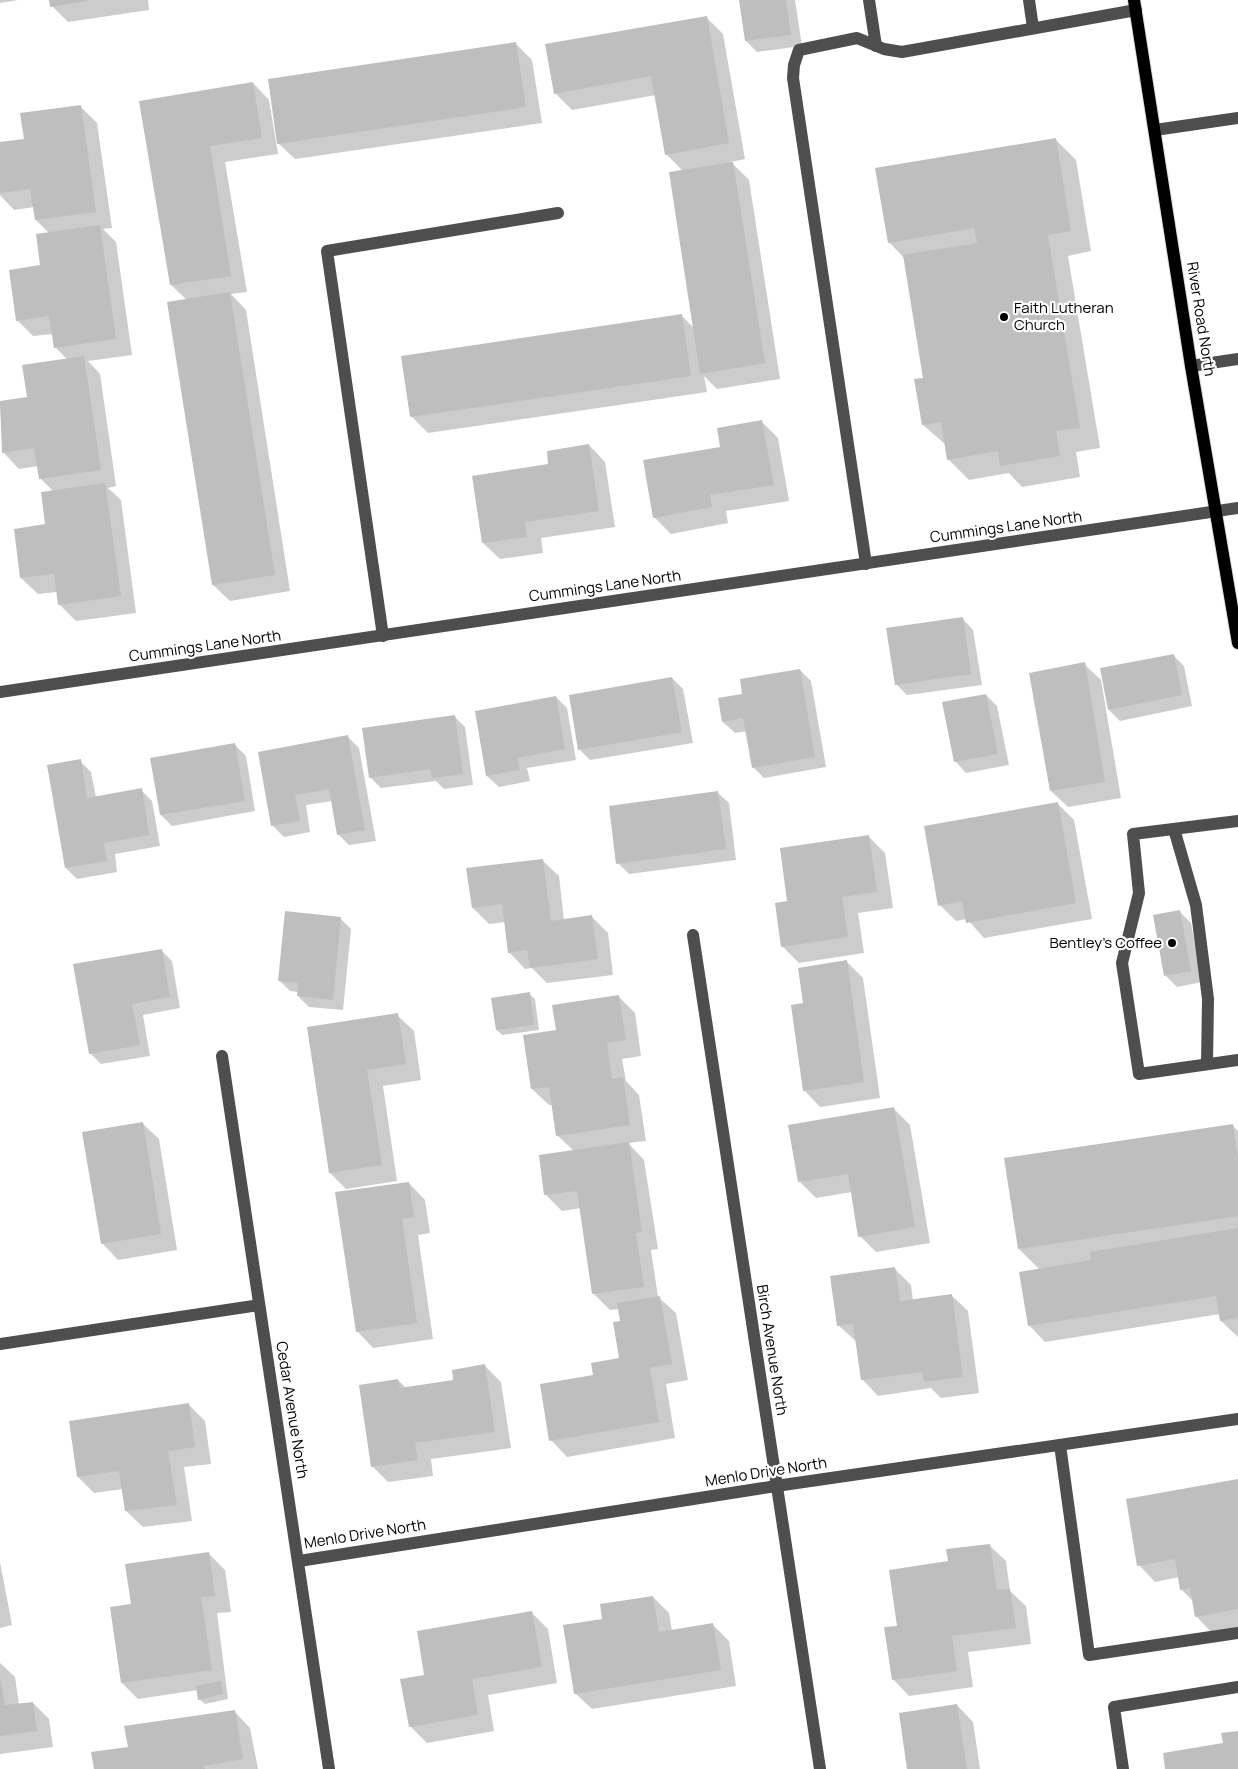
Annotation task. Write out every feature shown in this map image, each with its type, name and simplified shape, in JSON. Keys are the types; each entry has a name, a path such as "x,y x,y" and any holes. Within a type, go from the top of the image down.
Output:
{"main road":[{"name":"River Road North","path":"1135,5 1156,130 1191,366 1238,643"}],"street":[{"path":"870,0 876,46"},
{"path":"1029,0 1033,28"},
{"path":"866,564 794,78 794,65 799,50 857,38 876,46 902,52 1033,28 1135,5"},
{"path":"1156,130 1238,118"},
{"path":"383,636 327,251 558,213"},
{"path":"1191,366 1238,358"},
{"name":"Cummings Lane North","path":"0,692 1238,508"},
{"path":"1238,821 1133,834 1139,893 1122,963 1139,1074 1238,1060"},
{"path":"1174,829 1196,905 1208,999 1207,1064"},
{"name":"Birch Avenue North","path":"693,935 820,1769"},
{"name":"Cedar Avenue North","path":"222,1056 329,1769"},
{"path":"0,1344 259,1305"},
{"name":"Menlo Drive North","path":"299,1561 776,1486 1238,1420"},
{"path":"1060,1445 1088,1654 1238,1634"},
{"path":"1123,1769 1114,1707 1238,1687"}],"building":[{"path":"49,0 86,0 87,1 50,7"},
{"path":"739,0 786,0 791,35 745,41"},
{"path":"707,16 729,143 665,155 651,76 554,94 545,44"},
{"path":"516,42 526,107 277,144 268,79"},
{"path":"253,82 262,138 210,146 231,276 170,285 139,101"},
{"path":"81,105 96,212 35,220 30,189 0,193 0,142 24,139 20,113"},
{"path":"1056,138 1071,231 1048,235 1080,428 1056,431 1060,456 1000,466 998,451 947,460 941,422 922,425 914,379 923,378 903,255 977,243 974,228 888,243 875,168"},
{"path":"733,162 765,363 700,374 669,172"},
{"path":"100,225 116,339 54,348 49,316 16,321 9,270 40,265 36,234"},
{"path":"230,292 275,575 212,585 167,302"},
{"path":"682,314 691,376 410,417 401,356"},
{"path":"84,356 101,470 39,479 34,448 2,453 0,401 27,397 22,365"},
{"path":"762,420 774,485 710,495 712,507 653,518 643,460 720,447 717,428"},
{"path":"589,444 599,511 525,522 527,537 482,543 472,476 548,464 547,451"},
{"path":"105,483 121,596 58,605 54,574 20,578 14,529 45,524 41,492"},
{"path":"963,617 971,674 895,685 886,628"},
{"path":"1174,654 1182,695 1108,710 1100,668"},
{"path":"1085,662 1105,782 1050,791 1029,673"},
{"path":"800,669 815,757 752,768 743,718 722,722 718,698 742,694 740,679"},
{"path":"672,677 682,732 578,750 569,695"},
{"path":"986,694 998,754 954,762 942,702"},
{"path":"556,696 565,749 517,758 520,770 486,776 475,711"},
{"path":"455,715 463,774 432,778 430,769 369,778 362,728"},
{"path":"348,735 365,830 337,835 329,789 295,795 300,821 271,826 258,752"},
{"path":"235,743 245,801 160,815 150,758"},
{"path":"81,759 87,798 142,788 149,835 104,843 107,861 65,868 47,765"},
{"path":"718,791 726,849 616,864 609,806"},
{"path":"1058,802 1076,903 966,923 962,901 938,906 924,826"},
{"path":"869,835 877,892 842,897 848,937 781,947 775,903 787,901 780,848"},
{"path":"543,859 551,921 592,915 598,959 530,968 527,950 508,953 502,904 472,908 466,868"},
{"name":"Bentley's Coffee","path":"1180,910 1191,971 1164,976 1153,915"},
{"path":"285,911 341,917 333,1000 297,996 298,983 278,981"},
{"path":"162,949 170,997 132,1004 140,1045 89,1054 73,964"},
{"path":"847,960 864,1082 803,1091 791,1005 803,1003 798,968"},
{"path":"530,992 534,1025 496,1030 491,998"},
{"path":"619,995 626,1040 607,1043 612,1079 623,1077 630,1125 556,1136 549,1087 531,1089 523,1035 556,1030 552,1005"},
{"path":"398,1013 406,1064 367,1070 382,1165 329,1173 307,1027"},
{"path":"894,1107 915,1227 858,1237 848,1174 798,1182 788,1125"},
{"path":"143,1122 161,1234 101,1244 82,1132"},
{"path":"1233,1124 1238,1159 1238,1216 1018,1249 1004,1158"},
{"path":"629,1142 642,1232 636,1233 644,1287 592,1294 577,1191 544,1195 539,1155"},
{"path":"409,1182 414,1217 402,1219 417,1323 356,1332 335,1192"},
{"path":"1238,1228 1238,1318 1220,1321 1216,1296 1028,1326 1019,1272 1091,1260 1090,1252"},
{"path":"895,1267 900,1301 952,1294 963,1377 924,1382 922,1372 861,1380 853,1324 837,1326 830,1276"},
{"path":"660,1296 672,1364 650,1368 659,1422 549,1441 540,1384 593,1375 591,1363 619,1358 613,1322 620,1321 617,1303"},
{"path":"485,1364 495,1432 415,1443 418,1460 371,1467 359,1385 398,1379 400,1388 453,1380 452,1370"},
{"path":"189,1403 195,1447 168,1451 177,1505 125,1511 119,1471 77,1477 69,1421"},
{"path":"1238,1479 1238,1609 1195,1617 1190,1588 1180,1590 1175,1559 1137,1566 1126,1499"},
{"path":"990,1544 997,1590 1010,1589 1016,1628 952,1636 957,1671 892,1680 884,1627 897,1626 889,1570 948,1561 946,1549"},
{"path":"209,1552 215,1596 201,1597 212,1670 121,1683 110,1607 131,1604 125,1564"},
{"path":"653,1596 659,1632 713,1623 721,1670 574,1694 563,1625 602,1619 600,1604"},
{"path":"532,1611 542,1667 472,1679 478,1715 409,1727 400,1679 424,1675 417,1631"},
{"path":"0,1676 5,1705 33,1702 37,1731 0,1736"},
{"path":"221,1681 223,1694 198,1700 196,1686"},
{"path":"957,1704 967,1769 907,1769 899,1713"},
{"path":"235,1710 243,1759 204,1766 205,1769 94,1769 91,1752 128,1747 124,1726"},
{"path":"1238,1731 1238,1769 1165,1769 1163,1753 1223,1743 1221,1733"}],"place":[{"name":"Faith Lutheran Church","path":"1004,317"},
{"name":"Bentley's Coffee","path":"1172,943"}]}
